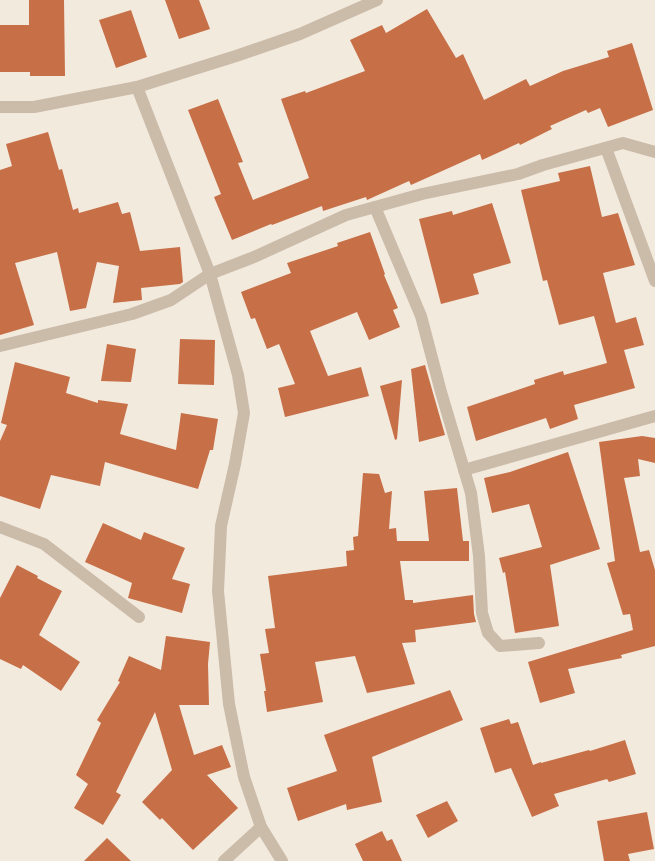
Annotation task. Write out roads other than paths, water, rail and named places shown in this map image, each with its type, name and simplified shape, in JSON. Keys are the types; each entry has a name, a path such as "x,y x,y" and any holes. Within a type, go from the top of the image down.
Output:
{"street":[{"path":"0,107 34,107 137,87 300,34 377,0"},
{"path":"137,87 210,274 238,375 244,413 221,526 218,591 229,704 244,777 261,827 282,861"},
{"path":"0,346 132,314 171,300 210,274 254,257 346,215 422,194 518,174 543,165 623,143 655,152"},
{"path":"606,148 655,281"},
{"path":"375,207 421,316 471,494 479,556 482,613 488,634 500,646 539,643"},
{"path":"464,470 655,416"},
{"path":"0,527 44,544 139,617"},
{"path":"224,861 261,827"}]}
